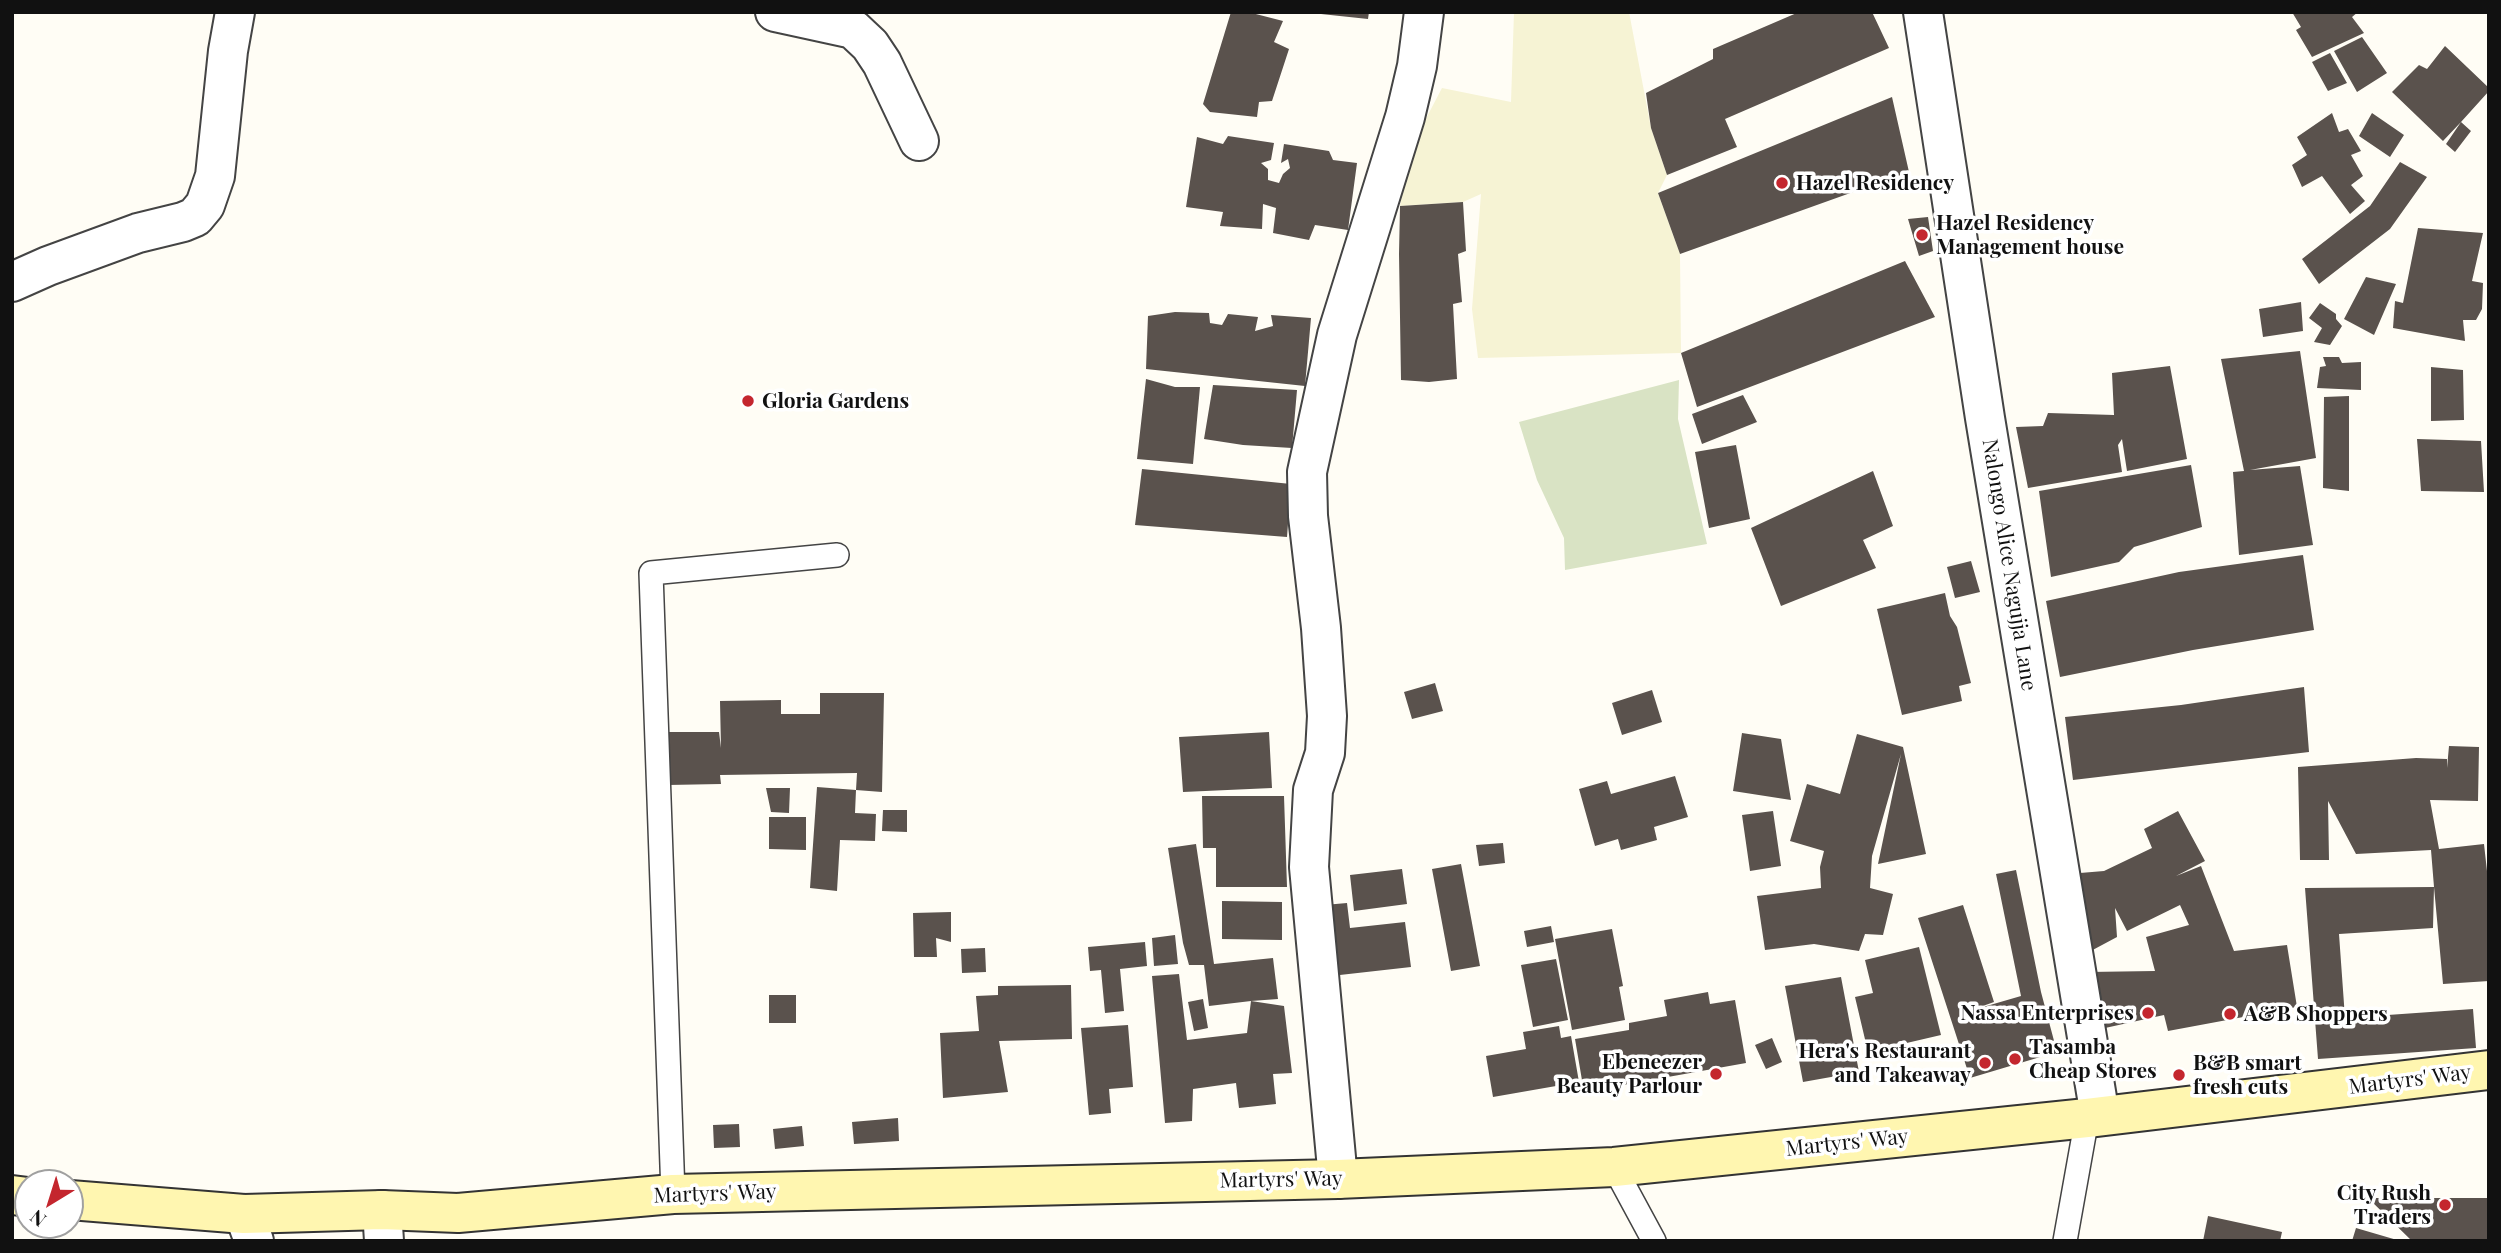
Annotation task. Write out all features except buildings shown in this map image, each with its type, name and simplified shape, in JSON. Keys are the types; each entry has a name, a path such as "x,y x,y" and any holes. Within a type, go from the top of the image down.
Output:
{"main road":[{"name":"Martyrs' Way","path":"84,1202 249,1227 383,1225 458,1213 673,1195 1338,1179 1614,1167 2093,1117 2489,1070"}],"street":[{"path":"12,282 138,233 183,222 195,217 205,205 215,176 228,51 235,12"},
{"path":"775,12 853,29 870,45 881,63 919,141"},
{"path":"1338,1179 1308,867 1313,790 1325,753 1327,716 1321,628 1308,516 1307,472 1337,335 1405,117 1417,66 1424,12"},
{"name":"Nalongo Alice Nagujja Lane","path":"1923,12 2093,1117"}],"lane":[{"path":"673,1195 651,573 837,555"},
{"path":"2065,1241 2093,1117"},
{"path":"1614,1167 1654,1241"}],"shaded area":[{"path":"1514,12 1629,12 1651,128 1667,175 1658,193 1680,254 1681,353 1478,358 1472,309 1481,194 1463,202 1400,206 1410,149 1442,88 1511,102"}],"green space":[{"path":"1679,380 1678,419 1707,544 1565,570 1564,538 1537,480 1519,422"}],"place":[{"name":"Hazel Residency","path":"1782,183"},
{"name":"Hazel Residency Management house","path":"1922,235"},
{"name":"Gloria Gardens","path":"748,401"},
{"name":"Nassa Enterprises","path":"2148,1013"},
{"name":"A&B Shoppers","path":"2230,1014"},
{"name":"Tasamba Cheap Stores","path":"2015,1059"},
{"name":"Hera's Restaurant and Takeaway","path":"1985,1063"},
{"name":"Ebeneezer Beauty Parlour","path":"1716,1074"},
{"name":"B&B smart fresh cuts","path":"2179,1075"},
{"name":"City Rush Traders","path":"2445,1205"}]}
